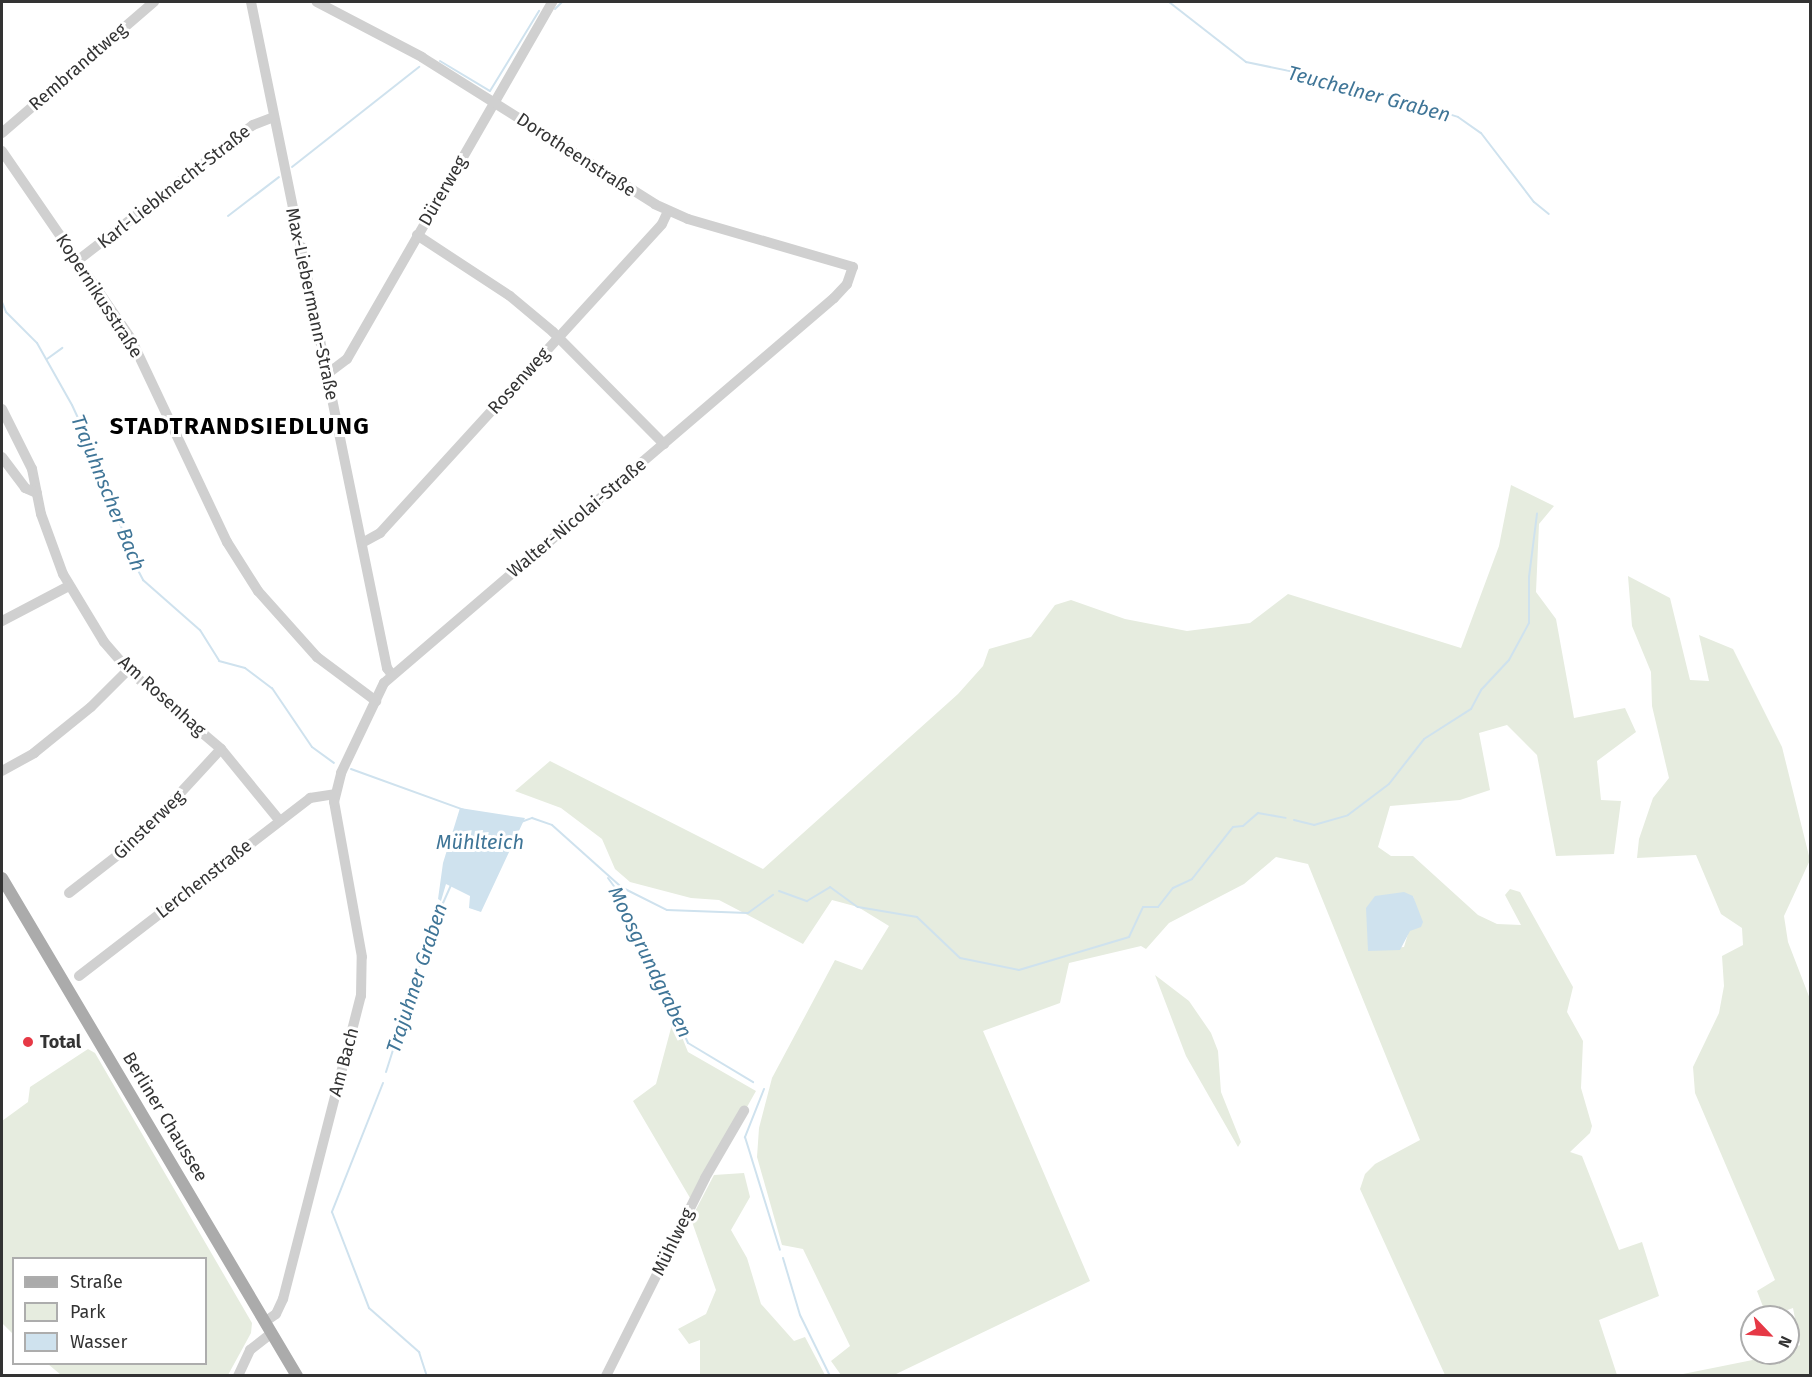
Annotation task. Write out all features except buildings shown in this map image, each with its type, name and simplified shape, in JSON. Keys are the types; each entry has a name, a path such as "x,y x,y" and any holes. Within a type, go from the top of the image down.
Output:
{"main road":[{"name":"Berliner Chaussee","path":"2,878 297,1376"}],"street":[{"name":"Rembrandtweg","path":"2,133 154,2"},
{"name":"Max-Liebermann-Straße","path":"251,2 387,668 392,675"},
{"name":"Dorotheenstraße","path":"317,2 400,44 494,102 617,184 669,211 852,267"},
{"name":"Dürerweg","path":"327,374 347,359 552,2"},
{"name":"Karl-Liebknecht-Straße","path":"77,261 253,125 274,117"},
{"name":"Kopernikusstraße","path":"2,151 131,339 227,542 258,591 316,657 376,701"},
{"name":"Rosenweg","path":"362,543 380,533 662,224 669,211"},
{"path":"417,235 510,296 559,338 664,444"},
{"name":"Walter-Nicolai-Straße","path":"335,794 376,701 392,675 834,298 847,284 852,267"},
{"name":"Am Rosenhag","path":"2,409 28,458 49,538 69,586 104,642 128,670 221,748 280,821"},
{"path":"2,457 25,488 37,493"},
{"path":"2,621 69,586"},
{"path":"2,771 34,753 91,707 128,670"},
{"name":"Ginsterweg","path":"69,893 136,840 221,748"},
{"name":"Lerchenstraße","path":"79,976 310,798 335,794"},
{"name":"Am Bach","path":"266,1321 276,1314 283,1299 364,981 336,820 335,794"},
{"name":"Mühlweg","path":"606,1376 705,1178 744,1111"},
{"path":"238,1376 250,1350 272,1333"}],"green space":[{"path":"1511,485 1554,506 1539,524 1536,592 1556,619 1574,718 1625,708 1636,732 1597,761 1601,800 1621,801 1614,854 1556,856 1537,755 1507,725 1479,733 1490,790 1460,800 1390,806 1378,847 1391,856 1413,856 1478,915 1497,924 1521,925 1505,895 1510,889 1520,892 1573,987 1567,1012 1583,1041 1581,1088 1592,1126 1590,1133 1570,1152 1582,1156 1619,1250 1642,1242 1659,1296 1599,1320 1617,1375 1445,1375 1360,1189 1365,1174 1375,1164 1420,1140 1308,864 1276,857 1244,884 1169,923 1146,949 1141,946 1069,963 1060,1003 983,1031 1090,1281 894,1375 841,1375 831,1361 850,1346 803,1249 782,1245 757,1157 759,1128 772,1078 835,960 862,970 889,926 858,907 832,900 803,944 719,900 691,898 630,882 615,869 602,839 561,808 515,791 550,761 763,869 958,694 983,666 989,649 1031,637 1055,605 1071,600 1125,619 1187,631 1250,623 1288,594 1461,648 1499,546","holes":["1413,896 1416,907 1404,947 1380,949"]},
{"path":"1628,576 1670,598 1690,680 1709,681 1699,635 1733,649 1782,747 1810,860 1784,916 1788,942 1810,999 1810,1375 1678,1375 1740,1363 1740,1365 1800,1365 1800,1305 1762,1305 1757,1291 1775,1280 1695,1093 1693,1067 1719,1013 1724,986 1722,956 1743,945 1742,928 1721,914 1696,855 1637,858 1639,839 1653,798 1669,778 1652,706 1651,672 1632,626"},
{"path":"1155,975 1189,1001 1211,1033 1218,1051 1221,1092 1241,1142 1238,1147 1186,1056"},
{"path":"674,1017 688,1052 756,1091 693,1203 633,1101 656,1084"},
{"path":"88,1049 95,1053 252,1323 251,1333 228,1375 61,1375 49,1365 207,1365 207,1257 12,1257 12,1333 2,1323 2,1121 28,1102 30,1087"},
{"path":"744,1173 750,1197 731,1230 747,1258 761,1304 794,1341 805,1337 825,1375 700,1375 700,1340 689,1344 678,1329 706,1314 716,1290 691,1219 714,1175"}],"water":[{"name":"Mühlteich","path":"460,808 525,818 481,912 469,908 470,896 446,884 441,901 438,899 443,863"},
{"path":"1404,892 1413,896 1423,922 1421,927 1410,931 1400,950 1368,951 1366,908 1375,896"}],"waterway":[{"name":"Teuchelner Graben","path":"555,9 562,2"},
{"name":"Teuchelner Graben","path":"1169,2 1246,62 1347,83 1458,117 1481,133 1534,202 1549,214"},
{"name":"Teuchelner Graben","path":"440,61 490,91 539,11"},
{"name":"Teuchelner Graben","path":"292,167 419,67"},
{"name":"Teuchelner Graben","path":"228,216 279,177"},
{"name":"Trajuhnscher Bach","path":"2,302 6,312 37,343 72,405 102,470 132,559 143,580 200,630 219,661 245,668 272,688 312,747 334,763"},
{"name":"Teuchelner Graben","path":"47,359 62,348"},
{"path":"1294,820 1314,825 1348,815 1389,784 1424,739 1471,709 1481,690 1509,660 1529,623 1529,577 1537,514"},
{"name":"Trajuhnscher Bach","path":"351,769 464,810"},
{"path":"779,891 807,901 830,887 858,907 917,917 960,958 1019,970 1129,937 1143,907 1158,907 1173,888 1192,879 1233,827 1243,826 1258,813 1286,818"},
{"path":"521,822 532,818 552,825 621,887 667,910 748,913 773,895"},
{"name":"Moosgrundgraben","path":"608,878 623,899 688,1043 753,1082"},
{"name":"Trajuhner Graben","path":"386,1072 431,930 451,885"},
{"name":"Trajuhner Graben","path":"383,1083 332,1212 369,1308 419,1352 427,1376"},
{"name":"Moosgrundgraben","path":"764,1089 745,1137 780,1250"},
{"name":"Moosgrundgraben","path":"783,1258 800,1315 830,1376"}],"place":[{"name":"Total","path":"28,1042"}],"district":[{"name":"STADTRANDSIEDLUNG","path":"240,427"}]}
